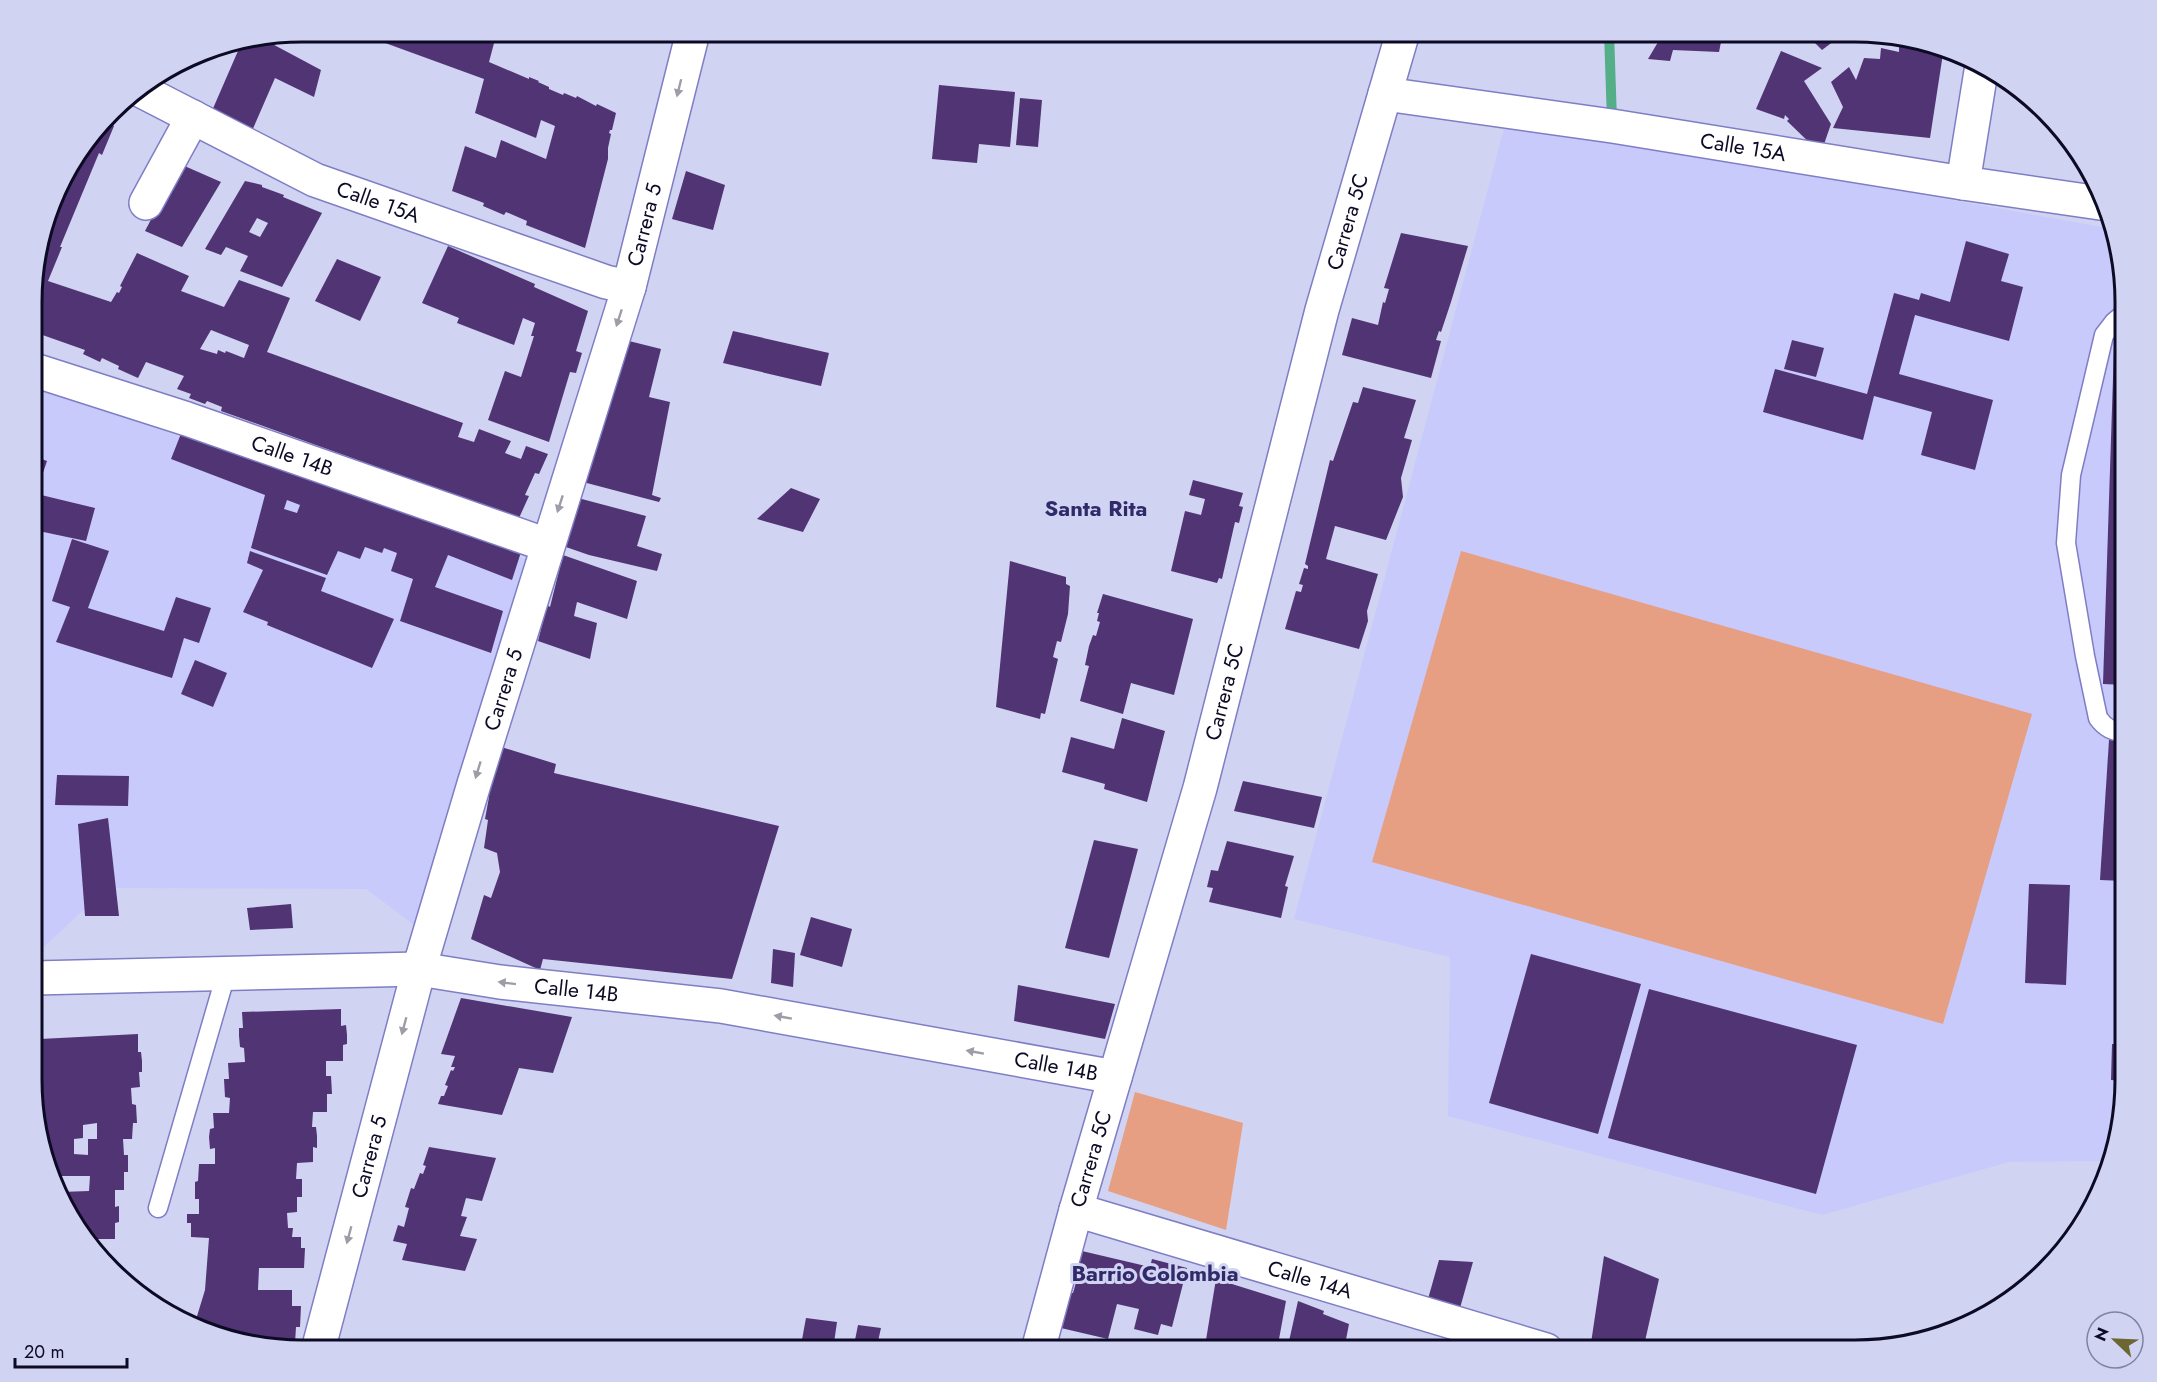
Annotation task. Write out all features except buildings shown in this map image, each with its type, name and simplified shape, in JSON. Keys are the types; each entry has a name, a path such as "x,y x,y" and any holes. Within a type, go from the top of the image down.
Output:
{"street":[{"name":"Carrera 5","path":"321,1340 419,969 547,545 629,287 690,42"},
{"name":"Carrera 5C","path":"1041,1340 1076,1210 1200,788 1322,310 1400,42"},
{"path":"1963,183 1980,75"},
{"name":"Calle 15A","path":"147,94 315,180 606,282 629,287"},
{"name":"Calle 15A","path":"1385,94 1624,128 2095,202"},
{"path":"146,203 193,117"},
{"name":"Calle 14B","path":"42,373 198,423 547,545"},
{"name":"Calle 14B","path":"42,978 419,969 500,982 721,1006 1115,1077"},
{"name":"Calle 14A","path":"1076,1210 1512,1340"}],"lane":[{"path":"2115,321 2104,335 2071,475 2066,543 2098,718 2103,725 2115,730"},
{"path":"158,1208 226,974"}],"shaded area":[{"path":"1506,121 2104,227 2113,268 2115,302 2115,1080 2113,1114 2102,1161 2009,1162 1822,1215 1448,1116 1450,957 1294,919"},
{"path":"42,388 545,566 432,938 366,889 107,888 42,949"},
{"path":"1461,551 2032,714 1943,1024 1372,862"},
{"path":"1135,1092 1243,1123 1226,1230 1108,1191"}],"waterway":[{"path":"1609,42 1612,121"}],"district":[{"name":"Santa Rita","path":"1096,508"},
{"name":"Barrio Colombia","path":"1155,1273"}]}
